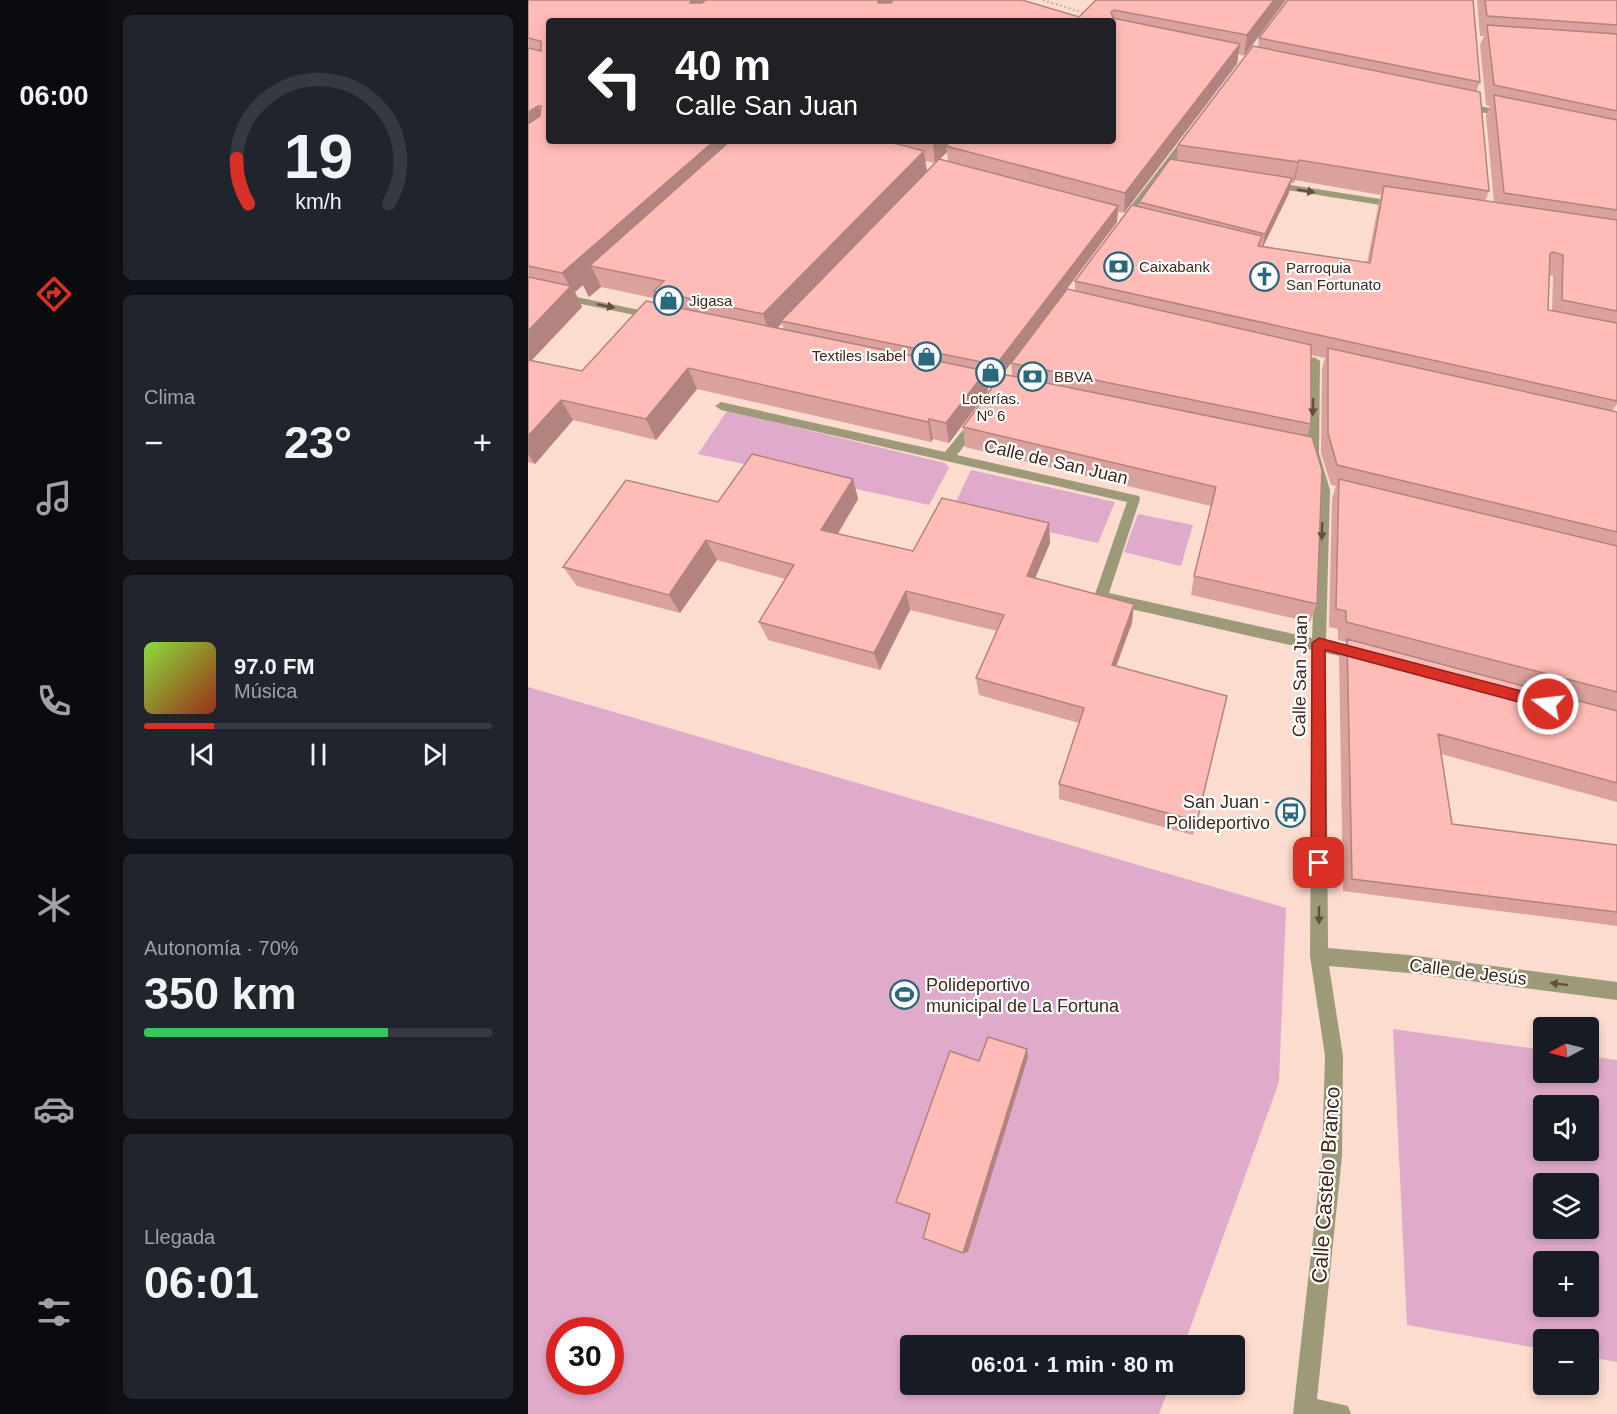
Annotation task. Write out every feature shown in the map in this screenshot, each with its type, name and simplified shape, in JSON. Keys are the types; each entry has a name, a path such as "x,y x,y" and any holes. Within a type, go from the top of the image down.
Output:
{"street":[{"path":"1456,104 1479,104 1524,118"},
{"path":"1479,104 1481,121"},
{"path":"1118,229 1120,218 1165,169 1198,124"},
{"path":"1165,169 1177,171"},
{"path":"1257,183 1407,207"},
{"path":"1120,218 1136,222"},
{"path":"528,290 580,296 665,318"},
{"name":"Calle San Juan","path":"1314,361 1309,453 1329,492 1319,643 1319,956"},
{"name":"Calle de San Juan","path":"721,406 950,455 1134,499 1101,597 1319,643"},
{"path":"950,455 987,408"},
{"path":"1319,643 1376,658"},
{"name":"Calle de Jesús","path":"1319,956 1410,964 1617,991"},
{"name":"Calle Castelo Branco","path":"1305,1411 1332,1156 1334,1056 1319,956"},
{"path":"1305,1411 1340,1414"}],"path":[{"path":"1043,0 1088,14"}],"shaded area":[{"path":"727,411 945,463 949,468 929,505 698,454"},
{"path":"971,470 1115,502 1098,543 952,510"},
{"path":"1138,514 1193,525 1181,566 1124,552"},
{"name":"Polideportivo municipal de La Fortuna","path":"528,687 1286,908 1279,1082 1188,1335 900,1335 900,1395 1166,1395 1159,1414 528,1414"},
{"path":"1393,1029 1533,1049 1533,1083 1599,1083 1599,1057 1617,1060 1617,1362 1599,1359 1599,1329 1533,1329 1533,1347 1407,1325"}],"building":[{"path":"528,0 691,0 690,3 702,3 706,0 878,0 878,3 891,3 893,0 1022,0 1079,17 1096,0 1274,0 1247,35 1114,10 1111,12 1113,18 546,18 546,144 711,144 562,273 528,266 528,124 540,116 541,106 528,112 528,48 541,51 541,41 528,38"},
{"path":"1288,0 1473,0 1480,82 1259,38"},
{"path":"1485,0 1617,0 1617,25 1487,16"},
{"path":"1116,19 1240,44 1125,193 946,146 948,144 1116,144"},
{"path":"1487,25 1617,34 1617,111 1494,85"},
{"path":"1253,46 1480,92 1489,191 1299,160 1298,162 1178,145"},
{"path":"1494,95 1617,120 1617,210 1504,193"},
{"path":"727,144 897,144 924,151 763,314 654,291 664,281 591,266 578,276"},
{"path":"939,159 1118,206 996,365 781,321"},
{"path":"1170,159 1292,178 1265,234 1139,202"},
{"path":"1384,186 1617,220 1617,311 1562,300 1563,255 1553,252 1550,254 1548,310 1617,323 1617,401 1075,281 1132,205 1262,236 1258,246 1370,263"},
{"path":"528,277 571,286 528,331"},
{"path":"1067,289 1311,345 1311,424 1011,363"},
{"path":"646,301 986,371 946,423 929,419 928,422 688,368 646,419 561,400 528,436 528,360 582,371"},
{"path":"1328,348 1617,412 1617,532 1337,465 1328,433"},
{"path":"1002,374 1312,437 1322,470 1317,604 1194,576 1216,487 963,427"},
{"path":"752,454 853,479 821,530 913,551 942,498 1049,523 1027,576 1134,604 1112,665 1227,696 1197,821 1059,784 1084,708 976,678 1004,615 906,591 874,653 759,622 794,565 706,540 669,595 563,567 626,480 718,502"},
{"path":"1339,479 1617,546 1617,692 1346,622 1346,611 1336,609"},
{"path":"1347,639 1617,711 1617,783 1438,734 1452,824 1617,845 1617,912 1352,879"},
{"path":"988,1037 1027,1049 963,1253 923,1238 930,1214 896,1202 950,1051 979,1061"}],"place":[{"name":"Caixabank","path":"1118,267"},
{"name":"Parroquia San Fortunato","path":"1265,277"},
{"name":"Jigasa","path":"668,301"},
{"name":"Textiles Isabel","path":"927,356"},
{"name":"Loterías. Nº 6","path":"991,372"},
{"name":"BBVA","path":"1033,377"},
{"name":"San Juan - Polideportivo","path":"1291,812"},
{"name":"Polideportivo municipal de La Fortuna","path":"905,995"}],"route":[{"path":"1319,863 1319,643 1548,704"}]}
